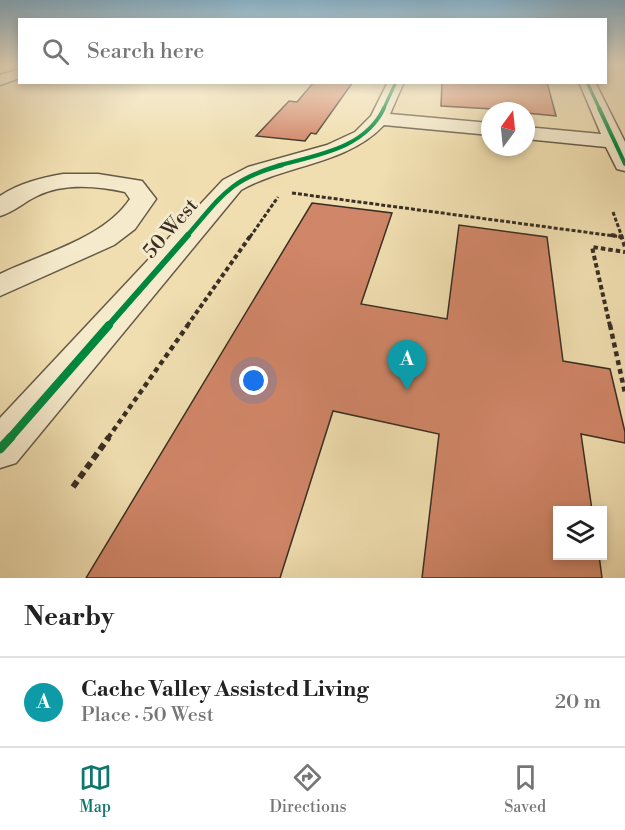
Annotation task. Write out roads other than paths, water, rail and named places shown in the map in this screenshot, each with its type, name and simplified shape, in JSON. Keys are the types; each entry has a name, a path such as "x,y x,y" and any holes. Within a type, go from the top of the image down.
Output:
{"street":[{"name":"50 West","path":"0,449 232,185 256,172 335,150 362,136 379,119 392,91"},
{"path":"591,91 621,154"},
{"path":"379,119 481,128"},
{"path":"535,135 621,154"},
{"path":"0,208 10,199 36,186 68,180 107,180 133,186 142,199 133,216 104,240 49,262 0,286"}],"place":[{"name":"Cache Valley Assisted Living","path":"407,390"}]}
